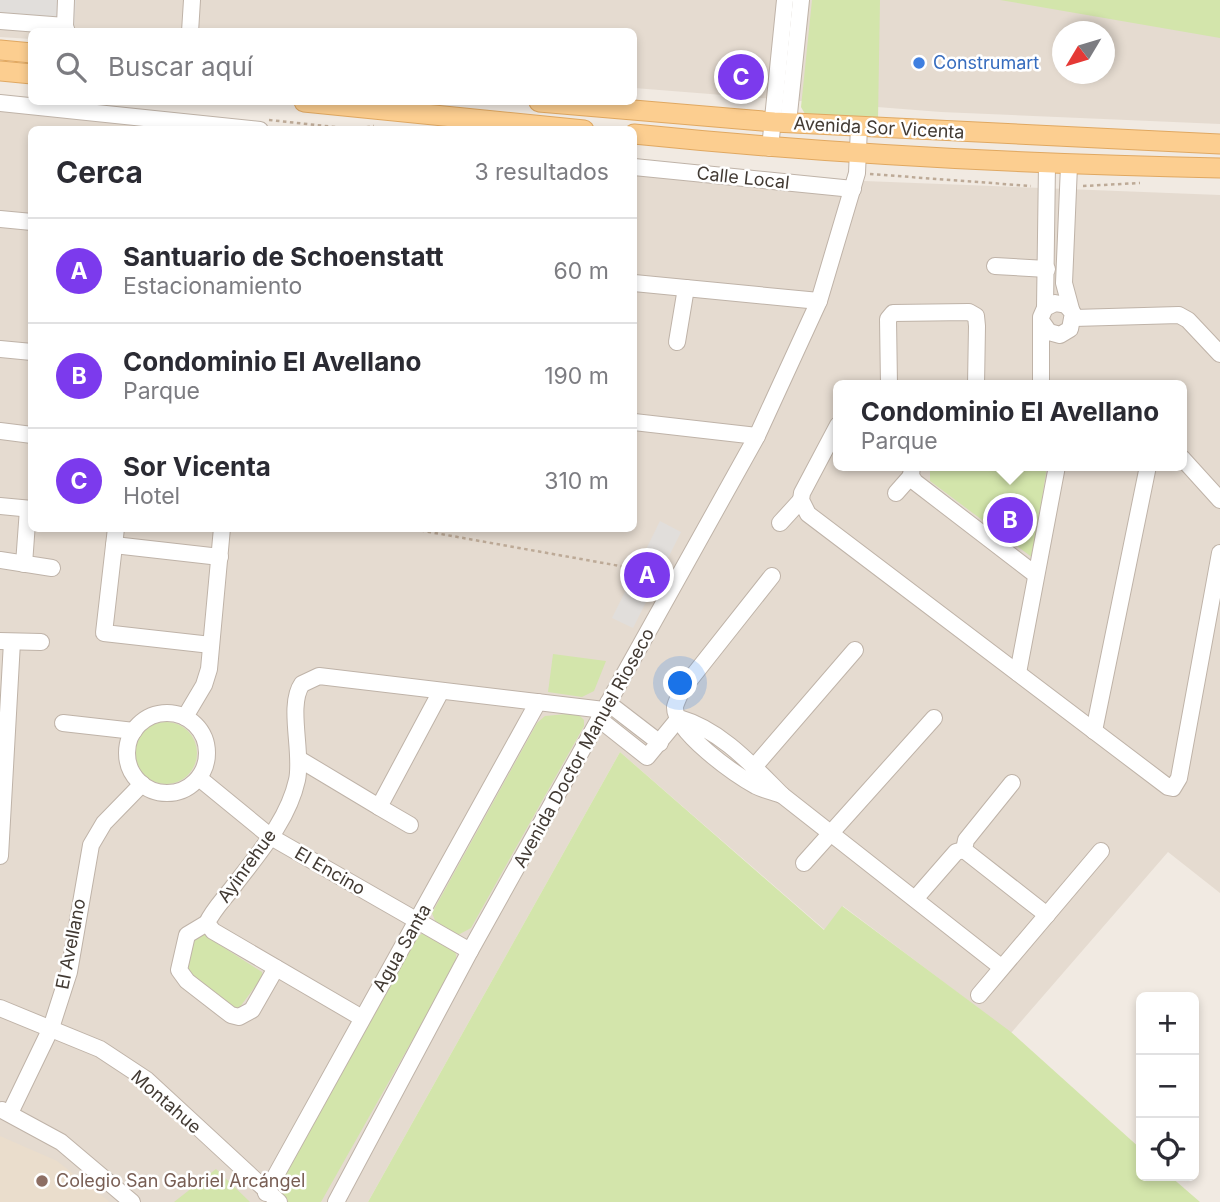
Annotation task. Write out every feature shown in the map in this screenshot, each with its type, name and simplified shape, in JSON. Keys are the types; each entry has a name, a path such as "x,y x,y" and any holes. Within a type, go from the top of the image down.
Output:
{"main road":[{"path":"0,50 28,53"},
{"path":"0,71 28,74"},
{"path":"334,105 543,126"},
{"name":"Avenida Sor Vicenta","path":"575,105 859,127 1220,144"},
{"path":"770,148 783,135 781,122"},
{"name":"Avenida Sor Vicenta","path":"637,134 770,148 856,172 1046,164 1219,169"},
{"path":"1046,164 1057,151 1080,139"}],"street":[{"path":"66,0 66,28"},
{"path":"190,28 192,0"},
{"path":"781,122 785,0"},
{"path":"781,122 799,0"},
{"path":"0,21 58,28"},
{"path":"0,103 221,126"},
{"name":"Avenida Doctor Manuel Rioseco","path":"336,1202 470,951 757,436 819,302 856,172 859,127"},
{"path":"1041,380 1047,269 1046,164"},
{"path":"1040,360 1060,335 1070,329 1072,314 1064,282 1069,166"},
{"name":"Calle Local","path":"637,167 856,172"},
{"path":"0,219 28,222"},
{"path":"995,266 1047,269"},
{"path":"637,283 819,302"},
{"path":"677,342 686,288"},
{"path":"1044,315 1061,303 1072,314 1179,315 1188,320 1220,355"},
{"path":"888,380 888,319 893,313 969,312 976,316 976,380"},
{"path":"1044,315 1049,332 1060,335"},
{"path":"0,349 28,352"},
{"path":"637,422 757,436"},
{"path":"0,431 28,434"},
{"path":"780,523 802,500 833,435"},
{"path":"1187,464 1220,500"},
{"path":"896,493 912,471 1036,575"},
{"path":"1018,673 1056,471"},
{"path":"1094,731 1147,471"},
{"path":"802,500 808,514 1168,787 1178,784 1220,553"},
{"path":"0,506 28,509"},
{"path":"24,564 28,527"},
{"path":"185,717 204,685 211,645 222,532"},
{"path":"211,645 104,633 115,537 220,557"},
{"path":"0,560 52,568"},
{"path":"772,576 681,691 675,707 679,718 701,747 757,787 782,795"},
{"path":"0,856 6,641 41,642"},
{"path":"754,767 855,650"},
{"name":"Ayinrehue","path":"276,968 252,1010 239,1017 231,1015 187,981 179,970 187,934 207,923 271,837 296,781 299,759 296,696 302,684 313,677 604,711"},
{"path":"379,807 440,693"},
{"name":"Agua Santa","path":"272,1197 362,1018 418,922 538,702"},
{"path":"604,711 647,757 679,718"},
{"path":"166,712 185,717 200,730 206,741 205,766 199,778 178,792 165,793 142,784 128,760 127,747 134,731 152,715 166,712"},
{"path":"679,718 701,725 754,767 782,795 1001,967"},
{"path":"803,863 934,718"},
{"path":"63,723 134,731"},
{"path":"299,759 410,825"},
{"name":"El Encino","path":"199,778 271,837 470,951"},
{"path":"964,850 965,840 1013,783"},
{"name":"El Avellano","path":"5,1111 51,1028 69,971 91,845 104,823 142,784"},
{"path":"915,899 956,852 964,850"},
{"path":"964,850 1046,915"},
{"path":"979,995 1101,851"},
{"path":"207,923 213,931 362,1018"},
{"name":"Montahue","path":"0,1008 100,1049 147,1080 272,1197"},
{"path":"5,1111 61,1142 132,1202"}],"path":[{"path":"856,172 1046,187"},
{"path":"1067,186 1151,183"},
{"path":"430,532 680,576"}],"shaded area":[{"path":"0,0 1220,0 1220,124 941,112 637,88 637,28 28,28 28,39 0,37"},
{"path":"0,0 76,0 74,28 0,28"},
{"path":"0,111 152,126 28,126 28,532 637,532 637,174 857,196 864,181 1220,195 1220,893 1168,852 1011,1033 843,906 825,930 620,752 368,1202 0,1202"},
{"path":"660,521 681,532 633,628 612,618"},
{"name":"Colegio San Gabriel Arcángel","path":"0,1136 57,1161 110,1202 0,1202"}],"green space":[{"path":"812,0 880,0 878,120 805,114 801,107"},
{"path":"1000,0 1220,0 1220,38"},
{"path":"930,471 1046,471 1033,558 930,481"},
{"path":"553,654 606,661 594,691 582,697 548,692"},
{"path":"577,713 584,720 584,726 471,928 458,935 436,923 432,913 537,723 545,716"},
{"path":"166,722 178,724 188,731 195,741 195,765 188,775 178,782 166,784 154,782 144,775 137,765 135,753 137,741 144,731 154,724"},
{"path":"620,752 824,930 842,906 1011,1032 1136,1144 1136,1181 1176,1181 1200,1202 368,1202"},
{"path":"204,928 212,940 262,972 262,977 237,1011 200,985 187,966 186,955"},
{"path":"423,933 455,950 457,961 321,1202 286,1202 278,1196 276,1185 417,937"},
{"path":"216,1169 250,1202 174,1202"}],"place":[{"name":"Construmart","path":"919,63"},
{"name":"Sor Vicenta","path":"741,77"},
{"name":"Condominio El Avellano","path":"1010,520"},
{"name":"Santuario de Schoenstatt","path":"647,575"},
{"name":"Colegio San Gabriel Arcángel","path":"42,1181"}]}
